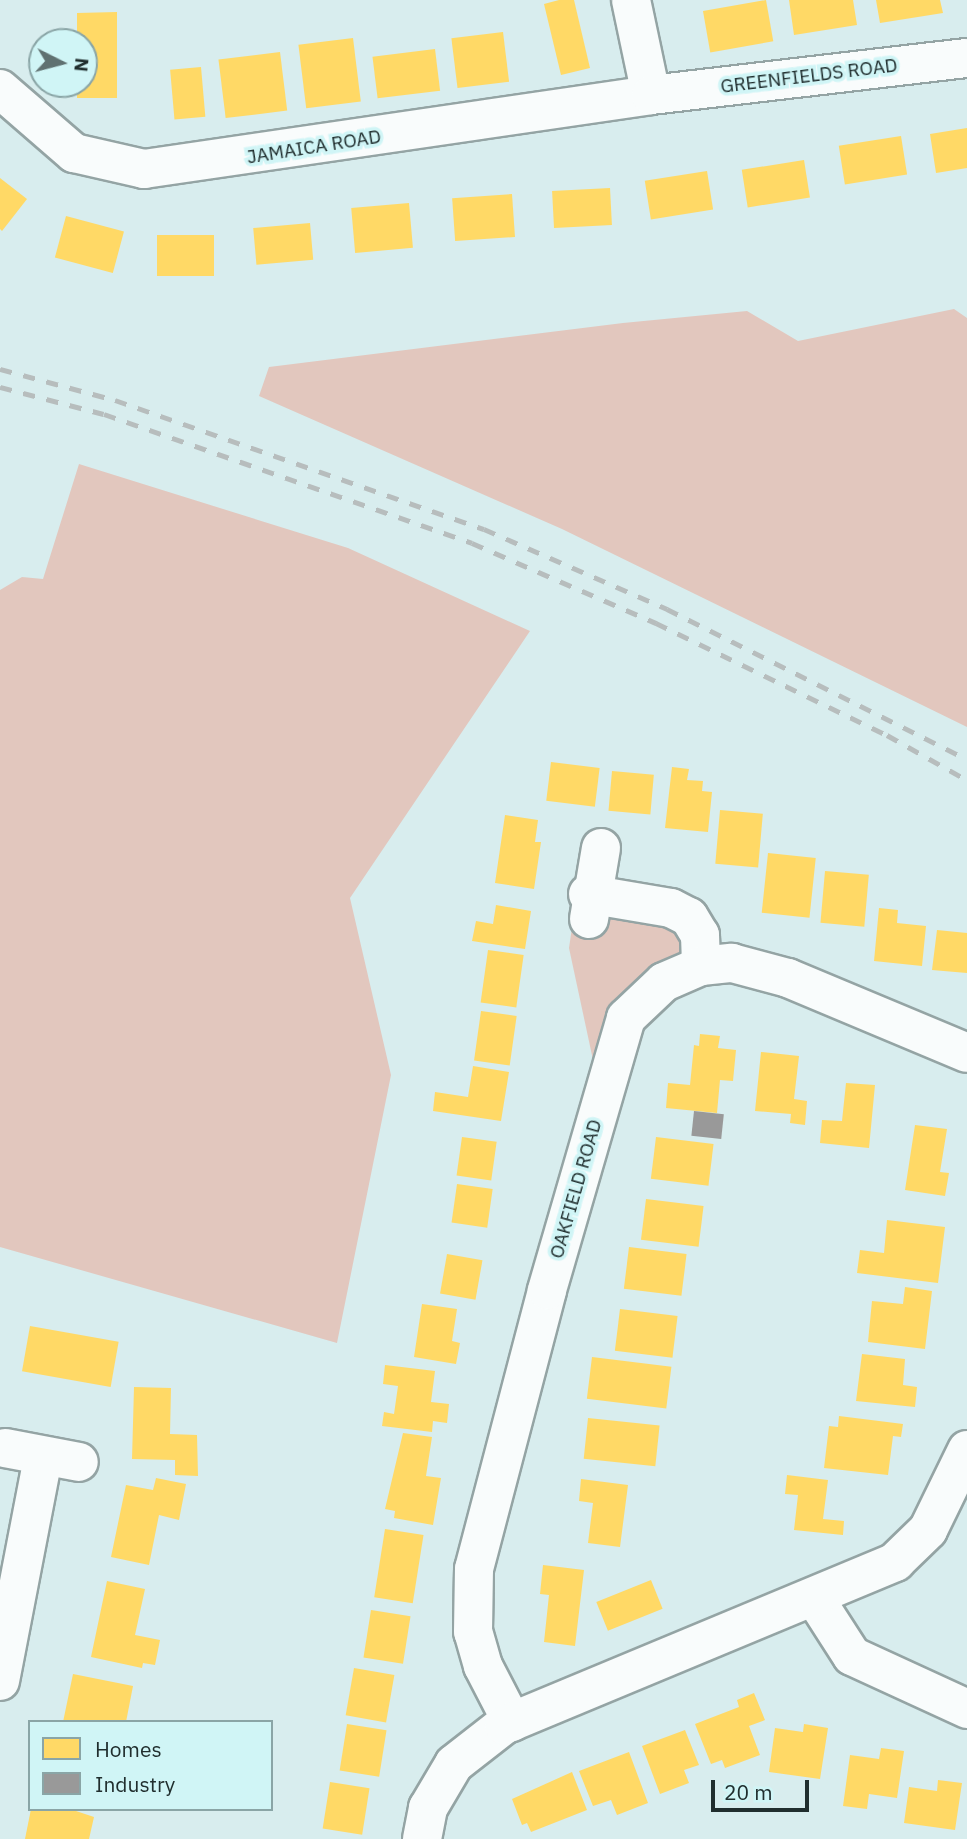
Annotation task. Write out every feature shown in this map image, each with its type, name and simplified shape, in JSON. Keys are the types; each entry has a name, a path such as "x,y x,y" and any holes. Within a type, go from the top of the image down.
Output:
{"street":[{"path":"631,0 651,95"},
{"name":"GREENFIELDS ROAD","path":"651,95 967,58"},
{"name":"JAMAICA ROAD","path":"0,89 74,153 144,169 178,167 651,95"},
{"path":"601,849 591,903 671,908 689,916 700,935 701,967"},
{"name":"OAKFIELD ROAD","path":"512,1722 483,1666 473,1633 471,1598 482,1532 626,1018 664,982 701,967 732,963 788,978 967,1053"},
{"path":"0,1681 61,1459 5,1448"},
{"path":"422,1839 428,1808 454,1764 512,1722 895,1562 928,1530 967,1450"},
{"path":"814,1597 852,1656 967,1709"}],"shaded area":[{"path":"954,309 967,318 967,727 562,529 259,396 269,367 623,323 747,311 798,341"},
{"path":"79,464 348,548 530,631 350,898 391,1075 337,1343 0,1247 0,590 22,577 43,579"},
{"path":"610,913 684,924 693,944 596,1074 569,948 573,921"}],"building: Homes":[{"path":"574,0 590,68 561,75 544,4"},
{"path":"766,0 773,41 710,52 703,11"},
{"path":"789,0 853,0 857,25 794,35"},
{"path":"876,0 940,0 943,13 880,23"},
{"path":"117,12 117,98 98,98 98,28 77,28 77,13"},
{"path":"503,32 509,82 457,88 451,38"},
{"path":"353,38 361,102 306,108 298,45"},
{"path":"435,49 440,91 378,98 372,57"},
{"path":"280,52 287,111 226,118 218,60"},
{"path":"201,67 205,117 174,120 170,70"},
{"path":"967,128 967,168 936,173 930,134"},
{"path":"901,136 907,175 845,184 839,146"},
{"path":"804,160 810,198 748,207 742,170"},
{"path":"707,171 713,210 651,219 645,181"},
{"path":"0,178 27,199 2,231 0,229"},
{"path":"610,188 612,225 554,228 552,191"},
{"path":"512,194 515,237 455,241 452,198"},
{"path":"409,203 413,248 355,253 351,208"},
{"path":"66,216 124,232 113,273 55,258"},
{"path":"310,223 313,260 256,265 253,228"},
{"path":"157,235 214,235 214,276 157,276"},
{"path":"551,762 600,768 595,807 546,801"},
{"path":"672,767 689,769 687,780 703,781 702,791 712,792 708,832 665,828"},
{"path":"612,771 654,775 650,815 609,811"},
{"path":"720,810 763,814 758,868 715,864"},
{"path":"505,815 538,820 535,842 541,842 534,889 495,883"},
{"path":"768,853 816,858 809,918 762,913"},
{"path":"825,871 869,875 864,927 820,923"},
{"path":"496,905 531,911 525,949 472,941 476,921 493,924"},
{"path":"879,908 898,910 897,923 926,926 922,966 874,961"},
{"path":"937,930 967,933 967,973 932,970"},
{"path":"488,950 524,955 516,1007 481,1002"},
{"path":"481,1011 517,1016 510,1066 474,1061"},
{"path":"700,1034 720,1036 718,1048 736,1050 733,1081 720,1080 717,1113 666,1108 668,1083 690,1085 694,1045 699,1046"},
{"path":"761,1052 799,1056 794,1099 807,1101 805,1125 790,1123 791,1114 755,1111"},
{"path":"473,1066 509,1072 501,1121 433,1111 435,1092 468,1097"},
{"path":"846,1083 875,1085 869,1148 820,1143 822,1120 842,1121"},
{"path":"915,1125 947,1129 940,1172 949,1173 945,1196 905,1190"},
{"path":"462,1137 497,1142 491,1180 457,1176"},
{"path":"656,1137 714,1144 708,1186 651,1179"},
{"path":"457,1184 493,1189 487,1228 452,1223"},
{"path":"646,1199 704,1206 699,1247 641,1240"},
{"path":"887,1220 945,1227 938,1283 857,1273 860,1250 884,1253"},
{"path":"629,1247 687,1254 681,1296 624,1289"},
{"path":"447,1254 482,1260 476,1300 440,1293"},
{"path":"905,1287 932,1291 925,1349 868,1342 872,1301 903,1304"},
{"path":"422,1304 457,1309 452,1341 460,1343 456,1364 414,1357"},
{"path":"620,1309 678,1316 672,1358 615,1351"},
{"path":"30,1326 119,1342 111,1387 22,1371"},
{"path":"862,1354 905,1359 903,1385 917,1387 915,1407 856,1401"},
{"path":"592,1357 671,1367 666,1408 587,1399"},
{"path":"385,1365 435,1371 431,1402 449,1404 447,1423 433,1421 432,1432 382,1426 384,1412 394,1414 398,1386 383,1384"},
{"path":"134,1387 171,1388 170,1434 197,1435 198,1476 175,1475 175,1460 132,1459"},
{"path":"839,1416 903,1424 901,1437 893,1436 888,1475 824,1468 829,1426 838,1427"},
{"path":"588,1418 660,1426 655,1466 584,1459"},
{"path":"403,1433 432,1437 426,1476 441,1478 433,1525 394,1518 395,1511 385,1509"},
{"path":"787,1475 828,1480 823,1519 844,1521 843,1535 794,1530 798,1495 785,1494"},
{"path":"156,1478 186,1484 179,1520 159,1515 149,1565 111,1557 126,1485 153,1490"},
{"path":"581,1479 628,1485 620,1547 588,1543 593,1503 579,1501"},
{"path":"385,1529 424,1535 413,1603 374,1597"},
{"path":"543,1565 584,1570 575,1646 544,1642 549,1595 540,1594"},
{"path":"651,1580 663,1609 608,1631 596,1602"},
{"path":"107,1581 145,1589 135,1635 160,1640 155,1665 143,1663 142,1668 91,1657"},
{"path":"371,1610 411,1616 403,1664 363,1657"},
{"path":"354,1668 394,1675 386,1722 346,1715"},
{"path":"73,1674 133,1686 126,1720 63,1720"},
{"path":"754,1693 765,1720 749,1726 760,1755 725,1768 722,1760 711,1764 695,1724 739,1707 737,1700"},
{"path":"347,1724 387,1730 379,1777 340,1770"},
{"path":"804,1724 828,1728 820,1779 769,1772 775,1728 803,1732"},
{"path":"685,1730 699,1765 684,1770 689,1783 660,1794 642,1746"},
{"path":"881,1748 904,1751 897,1798 869,1794 867,1809 843,1806 850,1755 879,1759"},
{"path":"629,1752 648,1803 617,1815 611,1800 593,1806 579,1771"},
{"path":"572,1772 587,1810 531,1832 527,1823 522,1825 512,1799"},
{"path":"938,1780 962,1783 955,1830 904,1823 909,1787 937,1791"},
{"path":"330,1782 370,1788 362,1835 323,1828"},
{"path":"31,1811 76,1811 94,1817 89,1839 25,1839"}],"building: Industry":[{"path":"694,1111 724,1114 721,1139 691,1136"}],"railway":[{"path":"0,369 115,400 484,529 667,609 967,759"},
{"path":"0,387 104,414 472,543 656,623 887,735 967,780"}]}
